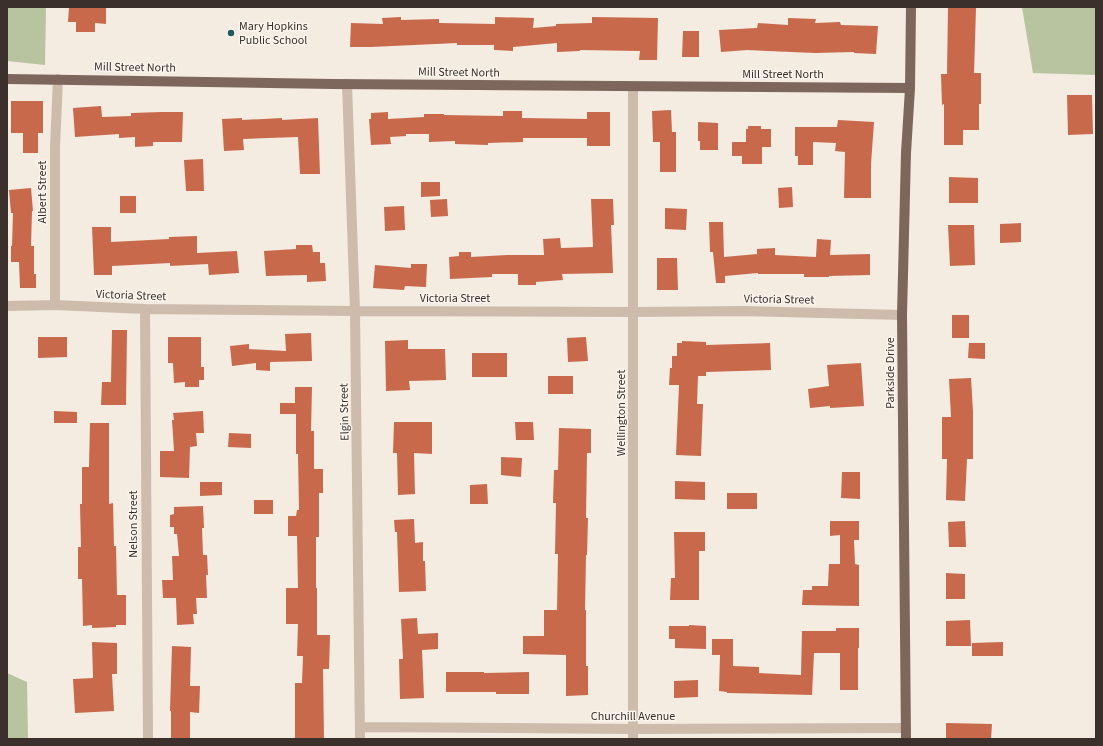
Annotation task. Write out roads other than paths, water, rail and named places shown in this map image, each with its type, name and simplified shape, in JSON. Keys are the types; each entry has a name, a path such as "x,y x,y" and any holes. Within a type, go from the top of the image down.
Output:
{"main road":[{"name":"Parkside Drive","path":"906,739 902,315 906,153 910,88 911,7"},
{"name":"Mill Street North","path":"7,79 347,84 910,88"}],"street":[{"name":"Albert Street","path":"55,305 55,147 58,79"},
{"name":"Elgin Street","path":"347,84 355,311 360,739"},
{"name":"Wellington Street","path":"633,86 634,734"},
{"name":"Victoria Street","path":"7,306 55,305 145,309 355,311 744,311 902,315"},
{"name":"Nelson Street","path":"145,309 148,739"},
{"name":"Churchill Avenue","path":"360,727 634,734 906,728"}],"place":[{"name":"Mary Hopkins Public School","path":"231,33"}]}
